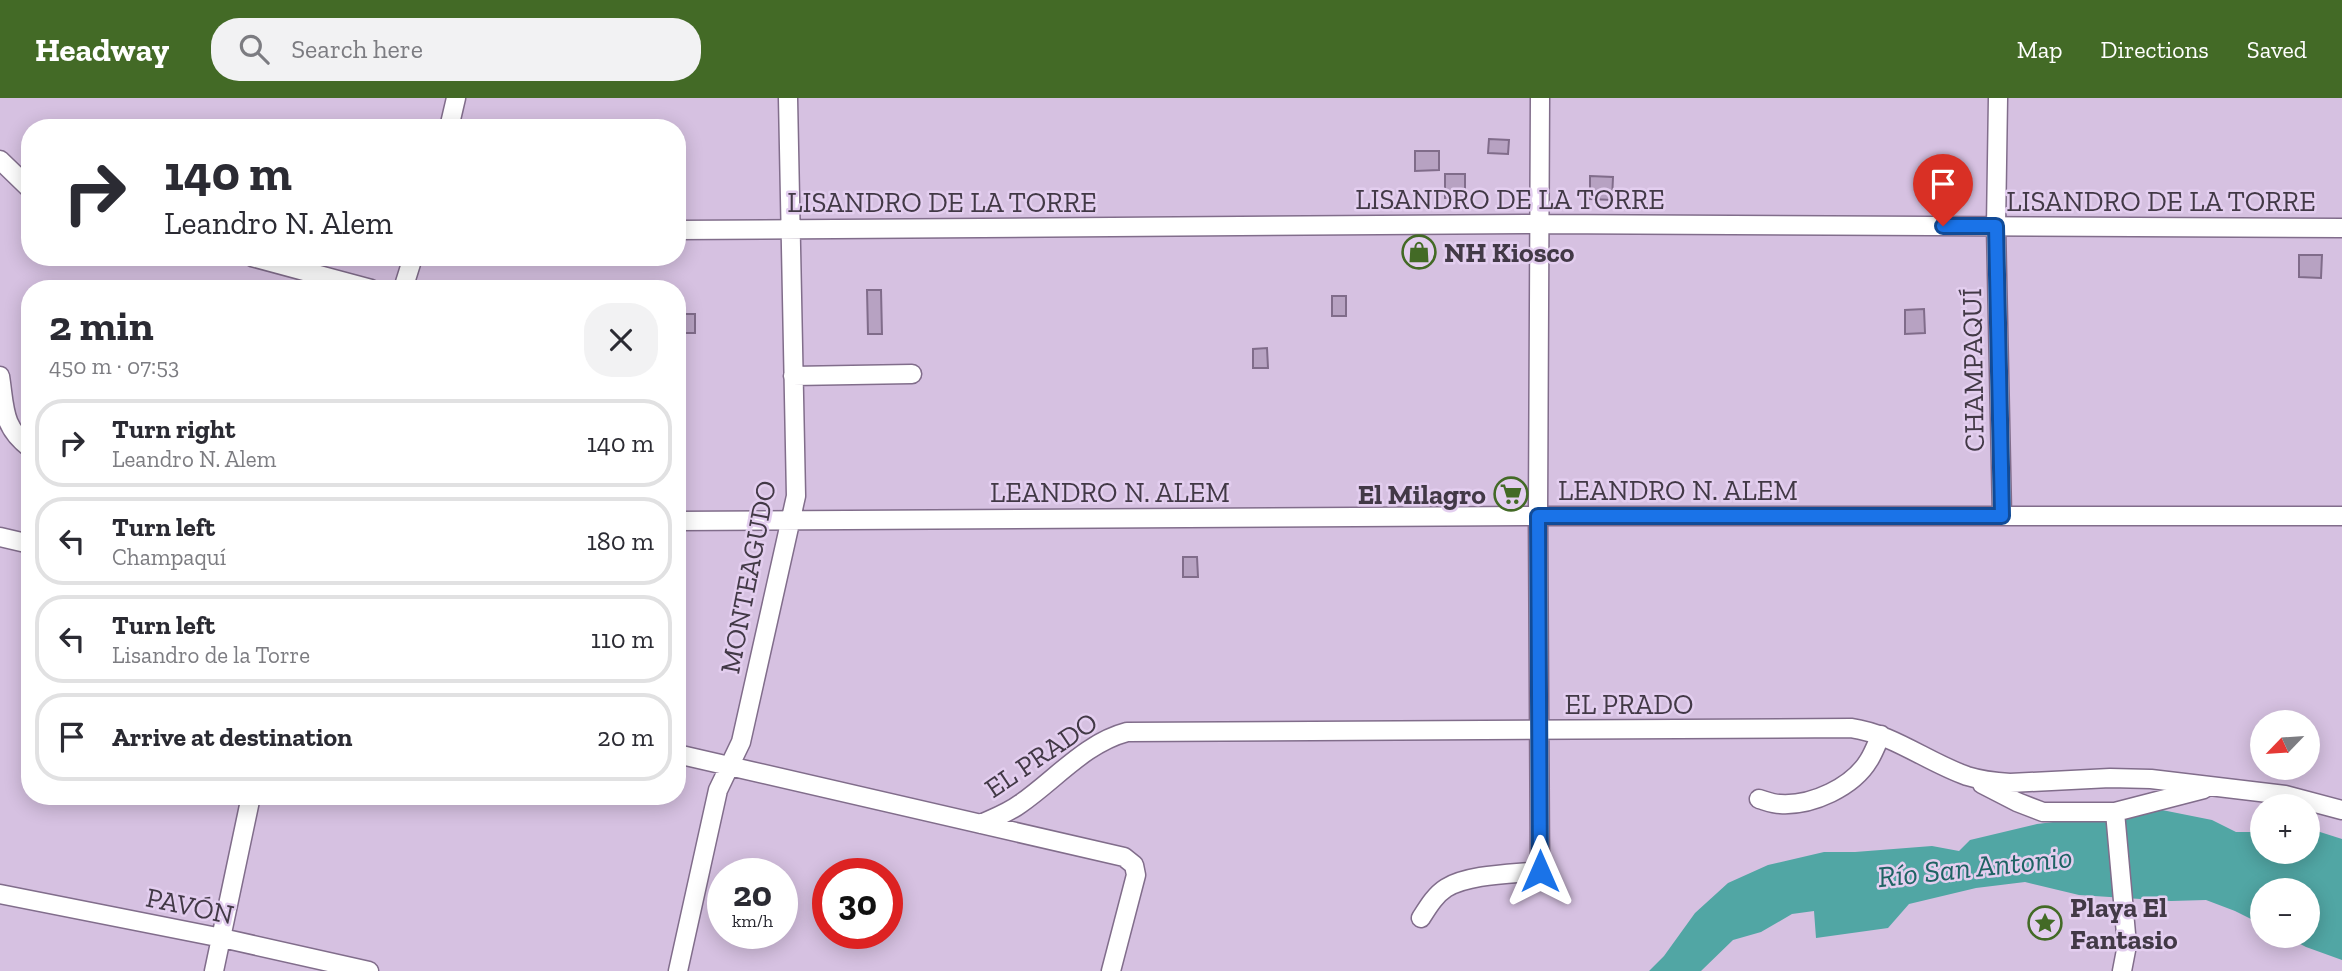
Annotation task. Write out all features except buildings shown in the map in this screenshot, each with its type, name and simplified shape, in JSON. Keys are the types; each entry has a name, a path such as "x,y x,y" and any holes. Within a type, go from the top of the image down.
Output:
{"street":[{"path":"451,119 456,98"},
{"name":"MONTEAGUDO","path":"678,971 718,790 741,742 796,496 788,98"},
{"path":"1421,918 1444,889 1457,883 1540,871 1540,98"},
{"name":"CHAMPAQUÍ","path":"1998,98 1996,226 2002,516"},
{"path":"4,171 21,183"},
{"name":"LISANDRO DE LA TORRE","path":"686,230 1539,224 2342,228"},
{"path":"286,266 338,280"},
{"path":"793,376 912,374"},
{"path":"0,376 8,424 21,440"},
{"name":"LEANDRO N. ALEM","path":"686,521 1538,516 2342,516"},
{"path":"0,537 21,542"},
{"name":"EL PRADO","path":"981,824 1018,806 1110,736 1128,732 1851,728 1881,735 1966,776 2010,783 2110,778 2151,779 2210,787"},
{"path":"1759,799 1779,804 1796,803 1822,796 1845,784 1868,762 1881,735"},
{"name":"EL PRADO","path":"686,756 1124,857 1134,865 1136,875 1111,971"},
{"path":"1966,776 2043,812 2115,812 2210,787 2285,795 2342,810"},
{"path":"214,971 249,805"},
{"path":"1018,806 1015,819 1020,833"},
{"path":"2115,812 2127,945 2122,971"},
{"name":"PAVÓN","path":"0,894 369,971"}],"water":[{"name":"Río San Antonio","path":"2157,809 2212,820 2236,832 2250,832 2250,864 2320,864 2320,832 2342,839 2342,960 2309,948 2320,948 2320,878 2250,878 2250,918 2206,900 2171,901 2079,895 2025,882 1976,888 1909,904 1888,928 1816,938 1814,911 1792,914 1761,932 1733,940 1701,971 1649,971 1664,956 1695,913 1728,883 1768,865 1824,852 1932,846 1959,851 1970,840 2037,824"}],"place":[{"name":"NH Kiosco","path":"1419,252"},
{"name":"El Milagro","path":"1511,494"},
{"name":"Playa El Fantasio","path":"2045,923"}],"route":[{"path":"1540,871 1538,516 2002,516 1996,226 1943,226"}]}
